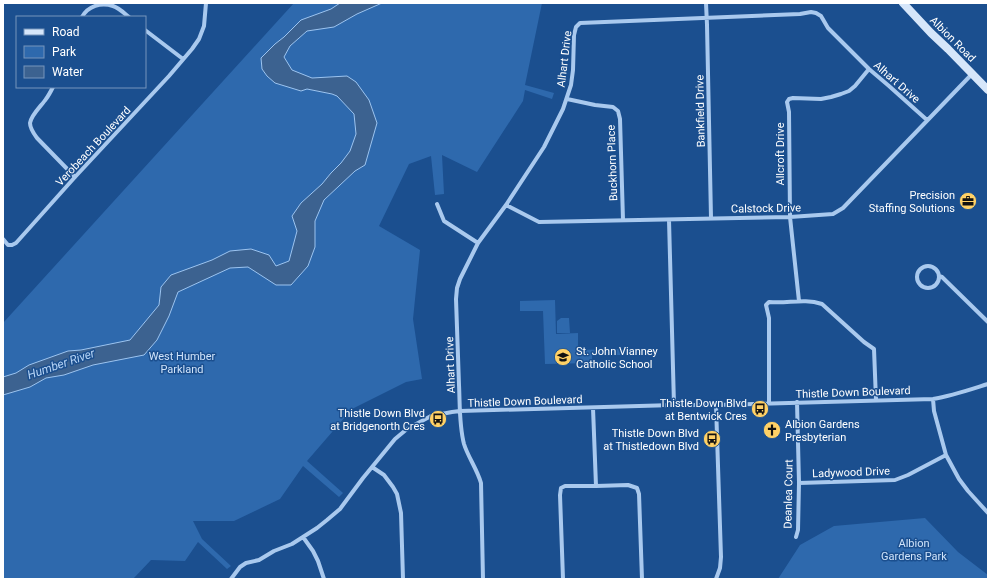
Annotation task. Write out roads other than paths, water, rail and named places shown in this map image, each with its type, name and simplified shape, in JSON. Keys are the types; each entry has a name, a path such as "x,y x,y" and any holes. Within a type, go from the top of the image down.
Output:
{"main road":[{"name":"Albion Road","path":"903,3 988,90"}],"street":[{"name":"Verobeach Boulevard","path":"3,239 8,245 16,243 138,110 196,44 202,33 206,3"},
{"name":"Bankfield Drive","path":"706,3 711,218"},
{"path":"83,16 86,10 91,7 105,5 112,6 128,16"},
{"name":"Alhart Drive","path":"483,579 481,483 467,452 462,435 456,299 457,288 462,274 478,243 506,205 544,148 557,121 567,99 572,78 574,35 576,27 580,23 800,14 811,12 816,13 821,16 828,28 869,69 927,120"},
{"path":"146,31 183,59"},
{"name":"Allcroft Drive","path":"799,301 790,217 790,124 787,102 790,98 821,99 845,92 855,86 869,69"},
{"name":"Calstock Drive","path":"506,205 539,222 790,217 833,214 843,208 972,74"},
{"path":"52,88 46,100 33,116 30,123 32,132 75,177"},
{"name":"Buckhorn Place","path":"567,99 594,105 613,107 618,111 620,119 623,220"},
{"path":"437,204 444,221 478,243"},
{"path":"669,220 674,405"},
{"path":"939,276 937,284 930,288 920,285 917,278 920,270 927,266 936,269 939,276 942,277 988,322"},
{"path":"768,403 769,318 766,305 769,302 799,301 822,304 864,342 874,349 876,400"},
{"name":"Thistle Down Boulevard","path":"231,579 240,567 246,563 259,560 274,551 292,544 317,528 340,509 395,439 407,429 431,416 460,411 933,398 963,393 988,384"},
{"path":"933,398 934,411 946,455 959,480 988,513"},
{"name":"Deanlea Court","path":"796,402 799,483 798,530 796,537"},
{"path":"716,405 721,557 720,568 716,579"},
{"path":"593,408 596,486"},
{"name":"Ladywood Drive","path":"799,483 895,480 908,475 946,455"},
{"path":"372,467 384,475 397,494 401,513 403,579"},
{"path":"563,579 560,504 561,488 565,486 628,485 637,488 639,494 642,579"},
{"path":"303,537 318,560 324,579"}],"water":[{"name":"Humber River","path":"340,3 382,3 357,14 334,27 307,31 290,46 284,57 292,70 312,78 347,76 356,82 369,100 377,123 365,165 355,171 324,200 315,221 315,247 308,266 291,285 276,285 248,267 230,268 178,292 169,316 157,340 144,355 93,365 64,375 46,378 30,387 3,395 3,377 16,373 29,365 68,351 81,350 130,340 159,305 161,287 171,275 212,260 230,251 251,249 269,255 276,266 289,261 297,231 292,216 301,203 322,184 350,151 356,134 354,114 337,96 332,94 307,89 301,91 275,83 262,69 261,58 301,20 331,9"}],"place":[{"name":"Precision Staffing Solutions","path":"968,201"},
{"name":"St. John Vianney Catholic School","path":"563,357"},
{"name":"Thistle Down Blvd at Bentwick Cres","path":"760,409"},
{"name":"Thistle Down Blvd at Bridgenorth Cres","path":"438,419"},
{"name":"Albion Gardens Presbyterian","path":"772,430"},
{"name":"Thistle Down Blvd at Thistledown Blvd","path":"712,439"}],"park label":[{"name":"West Humber Parkland","path":"182,362"},
{"name":"Albion Gardens Park","path":"914,549"}]}
